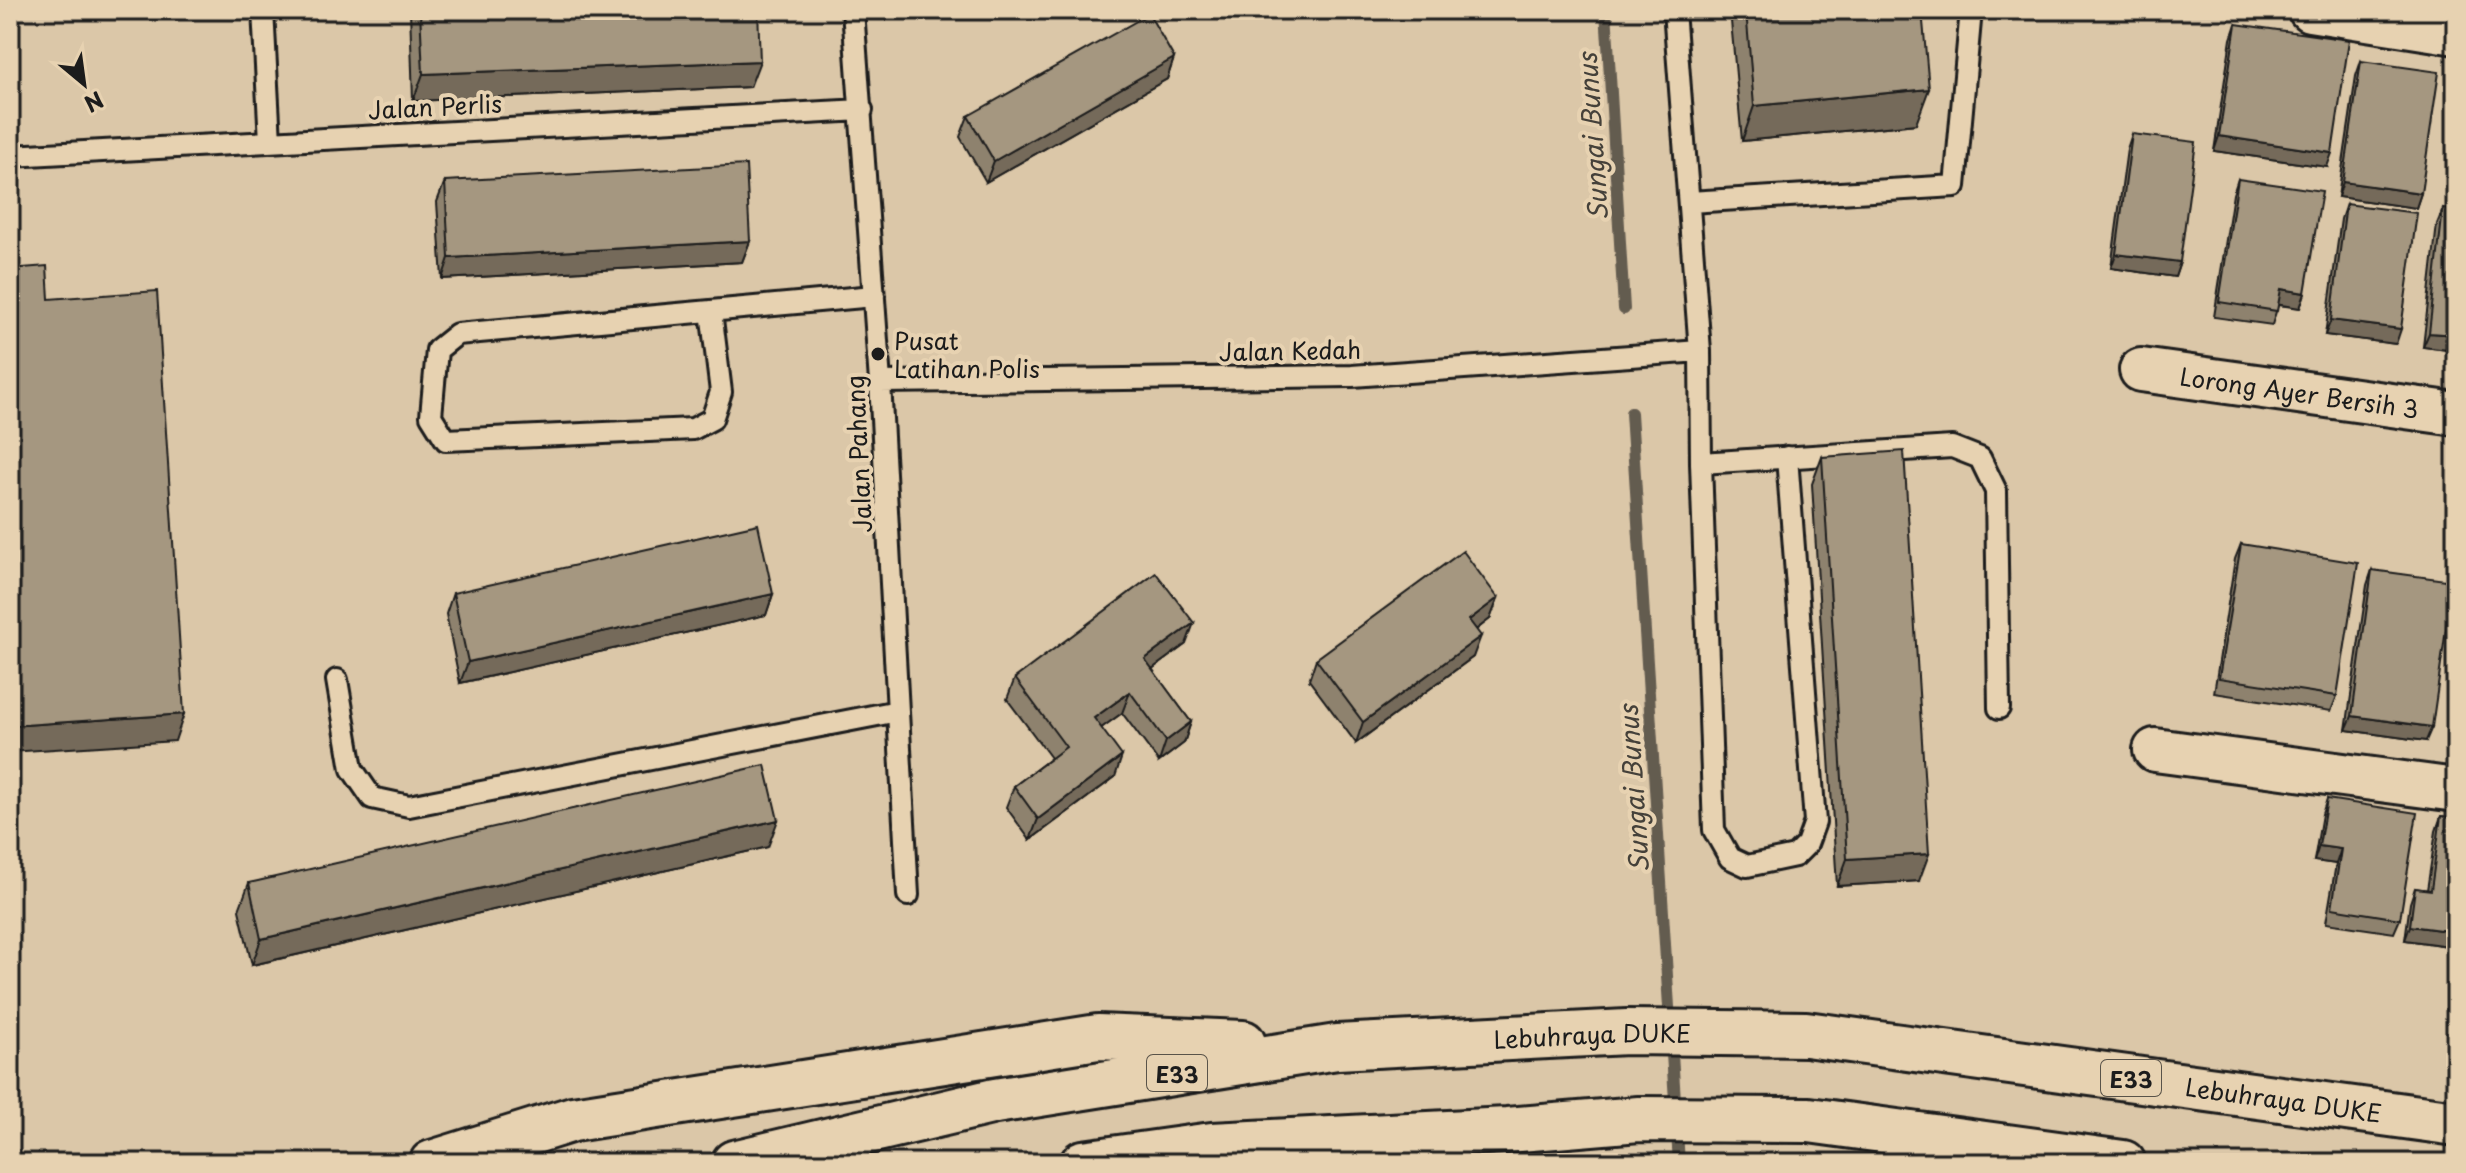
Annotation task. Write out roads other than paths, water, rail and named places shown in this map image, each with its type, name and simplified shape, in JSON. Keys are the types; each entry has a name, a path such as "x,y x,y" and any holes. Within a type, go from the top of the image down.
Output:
{"highway":[{"name":"Lebuhraya DUKE","path":"734,1163 995,1101 1337,1047 1627,1032 1806,1034 2456,1123"},
{"path":"432,1163 573,1119 1098,1037 1337,1047"},
{"path":"1083,1163 1212,1145 1507,1130 1639,1119 1809,1120 2123,1163"},
{"path":"1368,1163 1507,1130"}],"street":[{"path":"2310,10 2456,33"},
{"name":"Lorong Ayer Bersih 3","path":"2141,370 2456,414"},
{"path":"2155,750 2456,790"}],"lane":[{"path":"263,10 270,141"},
{"name":"Jalan Pahang","path":"853,10 880,382 908,895"},
{"path":"1674,10 1700,351 1714,830 1730,858 1747,866 1795,856 1807,844 1815,822 1787,457"},
{"path":"1689,202 1955,186 1971,10"},
{"name":"Jalan Perlis","path":"10,156 862,110"},
{"path":"711,311 721,392 712,419 693,429 446,440 431,416 437,350 457,334 874,296"},
{"name":"Jalan Kedah","path":"880,382 1352,376 1700,351"},
{"path":"1701,463 1952,447 1980,458 1996,491 1999,708"},
{"path":"337,680 352,769 372,798 409,806 898,711"}],"waterway":[{"name":"Sungai Bunus","path":"1606,10 1624,309"},
{"name":"Sungai Bunus","path":"1631,413 1679,1163"}],"place":[{"name":"Pusat Latihan Polis","path":"878,354"}]}
